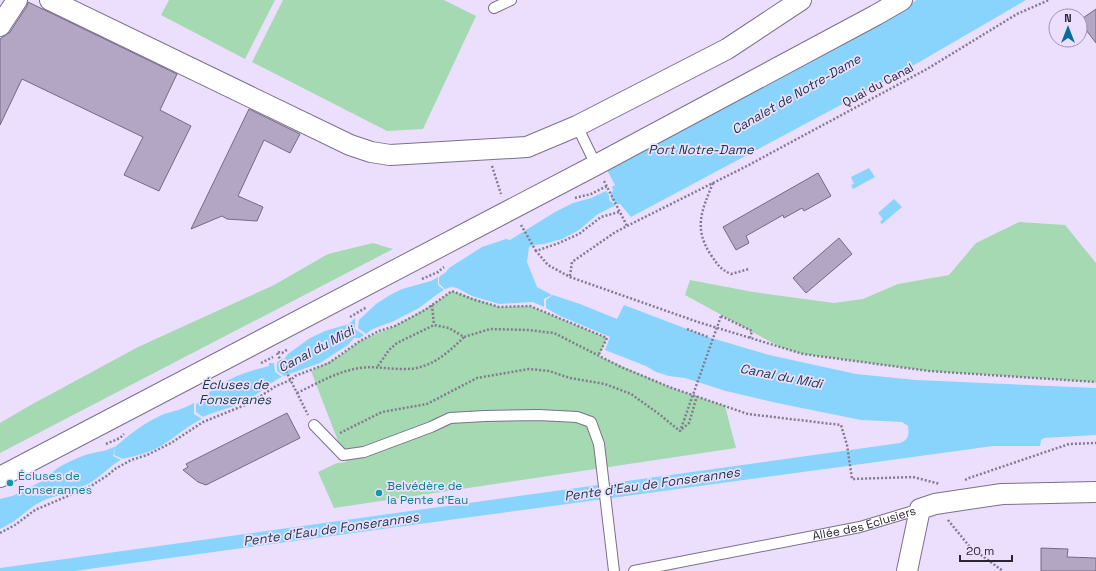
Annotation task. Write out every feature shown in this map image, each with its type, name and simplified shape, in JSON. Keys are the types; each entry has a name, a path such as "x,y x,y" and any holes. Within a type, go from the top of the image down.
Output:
{"street":[{"path":"0,26 17,0"},
{"path":"50,0 350,145 371,152 390,155 527,147 577,126 727,49 801,0"},
{"path":"0,477 596,165 902,0"},
{"name":"Allée des Eclusiers","path":"928,507 1002,494 1096,492"},
{"path":"907,571 928,507"}],"lane":[{"path":"494,8 511,0"},
{"path":"577,126 596,165"},
{"path":"314,425 329,439 342,455 364,452 450,418 539,415 577,417 591,422 599,444 614,571"},
{"name":"Allée des Eclusiers","path":"634,571 860,527 928,507"}],"path":[{"name":"Quai du Canal","path":"570,277 572,262 614,233 745,167 927,69 1017,14 1049,0"},
{"path":"492,166 507,211"},
{"path":"713,183 702,211 700,233 702,238 720,269 731,274 748,269"},
{"path":"606,186 627,226"},
{"path":"536,250 559,243 579,234 601,217 620,212"},
{"path":"522,226 536,250 548,265 570,277 698,322 803,354 929,371 1096,382"},
{"path":"0,533 14,525 34,510 91,486 115,469 131,460 147,455 171,443 203,422 250,403 276,386 291,380 295,376 329,363 360,340 395,326 432,305 452,291 472,300 499,307 530,306 607,338 598,356"},
{"path":"432,305 434,325"},
{"path":"680,431 721,316 752,331 750,338"},
{"path":"378,366 396,343 434,325 449,328 464,337"},
{"path":"298,393 336,374 359,368 378,366 404,369 422,368 445,355 464,337 490,329 528,330 554,333 598,356 672,388 748,414 841,425 847,445 852,479 913,476 947,486"},
{"path":"687,329 708,337"},
{"path":"278,356 307,413"},
{"path":"329,439 382,412 427,404 477,378 529,369 549,371 570,378 606,384 630,394 680,431"},
{"path":"680,431 689,423 697,396"},
{"path":"964,481 968,478 1069,444 1096,443"},
{"path":"928,507 970,547 1003,571"}],"green space":[{"path":"169,0 275,0 245,59 161,15"},
{"path":"283,0 444,0 476,16 423,129 387,131 252,62"},
{"path":"1019,222 1065,225 1096,263 1096,382 929,371 803,354 780,347 685,295 690,280 753,292 834,303 863,299 898,284 949,275 976,243"},
{"path":"373,243 393,249 0,453 0,423 29,406 138,347 274,285 328,254"},
{"path":"452,291 499,307 530,306 607,338 599,356 672,388 725,406 736,448 334,508 318,472 337,463 346,462 311,371 340,356 360,341 395,326 432,305"}],"water":[{"name":"Port Notre-Dame","path":"917,0 1026,0 897,75 631,217 620,204 617,204 611,199 611,193 613,191 612,187 615,185 606,168 877,23"},
{"path":"869,168 875,177 853,189 851,185 854,184 851,177"},
{"path":"606,191 609,195 609,200 616,205 598,214 579,230 562,239 529,247 527,262 537,287 552,295 544,299 544,307 533,302 499,304 472,296 457,288 451,287 445,289 439,284 439,277 449,268 482,247 506,239 510,240 555,212 573,203 591,198"},
{"path":"894,199 902,207 882,224 880,222 883,219 878,213"},
{"path":"438,277 438,285 444,290 419,308 366,334 358,328 359,320 376,304 390,295 402,289 431,281"},
{"name":"Pente d'Eau de Fonserannes","path":"553,295 617,319 624,305 708,337 769,355 856,374 916,380 1096,388 1096,435 1044,438 1041,440 1040,446 993,446 74,571 0,571 0,568 900,443 908,436 908,426 902,422 861,420 777,403 726,391 685,378 669,376 656,372 646,366 605,350 610,337 560,316 546,308 546,300"},
{"path":"355,318 355,329 364,335 360,338 354,338 348,345 320,363 284,376 277,371 277,362 284,359 288,354 310,338 325,331 349,324"},
{"name":"Écluses de Fonseranes","path":"269,363 274,363 275,372 282,377 253,397 238,405 203,417 196,412 196,404 219,385 239,375 269,366"},
{"path":"194,403 194,414 202,419 159,447 141,454 123,459 114,455 115,447 150,421"},
{"path":"115,447 113,456 121,460 88,484 70,492 38,502 31,497 31,489 61,466 85,455"},
{"path":"29,487 28,499 36,504 13,522 0,529 0,499 24,493"}],"building":[{"path":"28,2 177,74 160,110 191,126 159,191 124,175 143,137 22,79 0,125 0,39 10,32 27,6"},
{"path":"1096,9 1096,43 1088,32 1088,14"},
{"path":"249,109 300,134 290,153 264,140 238,196 263,207 257,221 227,219 222,216 191,229"},
{"path":"818,173 831,196 804,211 802,208 784,218 783,215 746,236 749,243 736,250 723,227"},
{"path":"839,238 852,254 806,293 793,278"},
{"path":"287,413 300,438 206,485 198,482 183,470 188,467 186,464"},
{"path":"1041,548 1068,549 1067,557 1096,558 1096,571 1041,571"}],"waterway":[{"name":"Canal du Midi","path":"0,513 52,486"}],"place":[{"name":"Écluses de Fonserannes","path":"10,483"},
{"name":"Belvédère de la Pente d'Eau","path":"379,493"}],"water label":[{"name":"Canalet de Notre-Dame","path":"796,94"}]}
